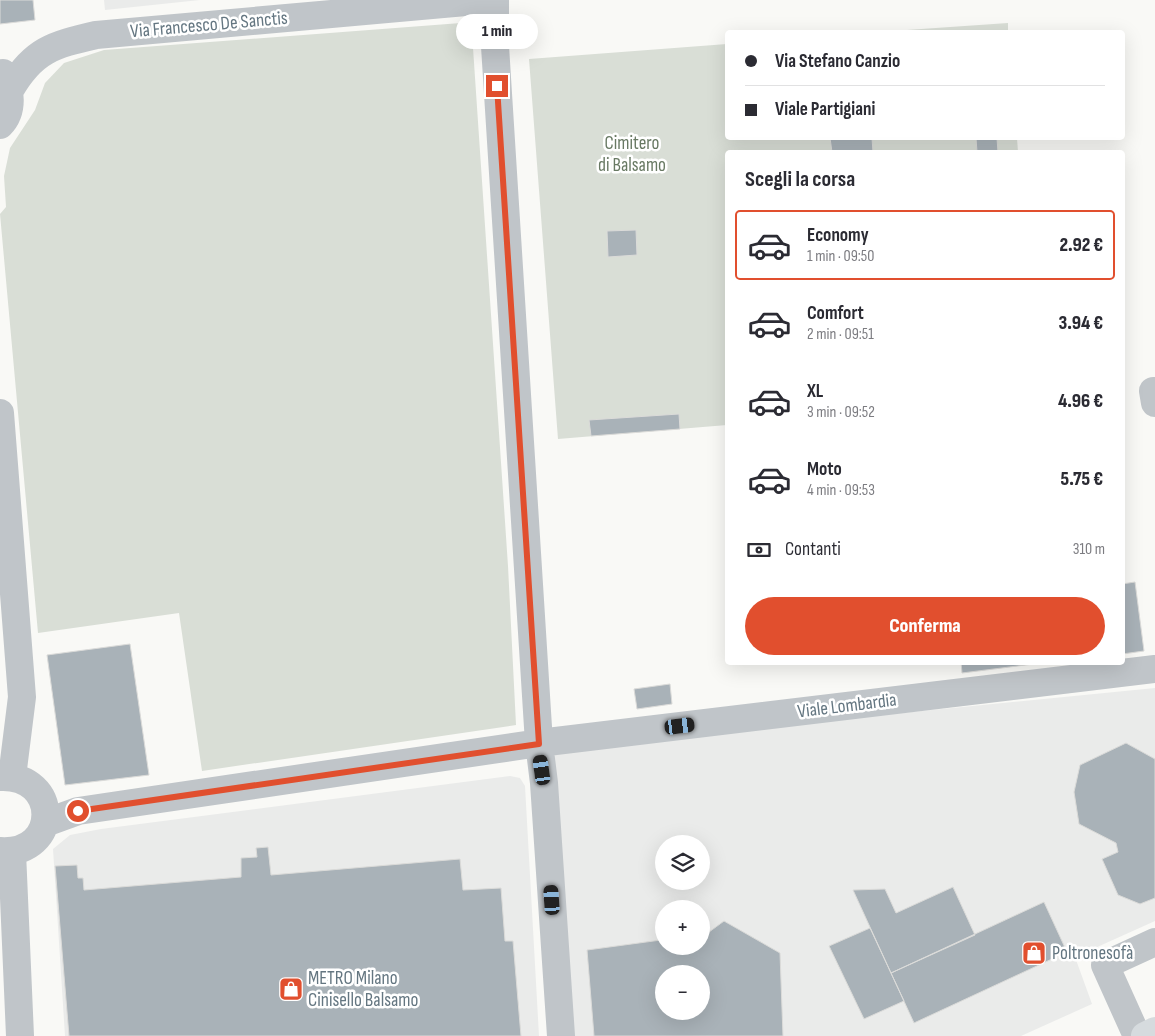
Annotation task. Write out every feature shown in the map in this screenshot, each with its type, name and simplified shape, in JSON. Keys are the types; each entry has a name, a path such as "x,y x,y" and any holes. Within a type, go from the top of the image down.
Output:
{"highway":[{"path":"1145,1036 1155,1031"}],"street":[{"name":"Via Francesco De Sanctis","path":"5,80 50,48 96,35 312,8 488,0"},
{"path":"495,0 495,46 539,744 544,783 562,1036"},
{"path":"0,125 10,106 5,80"},
{"path":"0,413 22,697 6,777 24,780 35,788 42,798 46,810 45,823 41,834 33,843 23,849 6,852 20,1036"},
{"name":"Viale Lombardia","path":"45,823 78,811 539,744 1155,668"},
{"path":"1136,1036 1105,965 1155,942"}],"shaded area":[{"path":"104,0 200,0 105,10"},
{"path":"1155,688 1155,921 1075,957 1092,1004 1021,1036 569,1036 548,748"},
{"name":"METRO Milano Cinisello Balsamo","path":"510,776 520,778 525,786 539,1036 65,1036 53,849 70,835 101,829"}],"green space":[{"path":"461,23 472,33 508,566 516,725 202,771 179,613 38,633 0,214 6,207 4,176 10,148 35,110 45,83 64,63 104,50"},
{"path":"1008,23 1008,30 907,30"},
{"name":"Cimitero di Balsamo","path":"725,44 725,140 1017,140 1018,150 725,150 725,425 558,439 529,59"}],"building":[{"path":"0,0 33,0 35,20 0,24"},
{"path":"830,140 872,140 873,150 832,150"},
{"path":"976,140 997,140 998,150 977,150"},
{"path":"636,230 637,255 608,257 607,231"},
{"path":"679,414 680,429 591,436 589,420"},
{"path":"1135,582 1144,651 1125,654 1125,584"},
{"path":"130,644 149,775 65,785 47,655"},
{"path":"961,665 1025,665 962,673"},
{"path":"670,684 672,704 637,709 634,689"},
{"path":"1126,743 1155,759 1155,898 1140,904 1118,895 1102,859 1118,852 1116,843 1079,824 1074,792 1080,765"},
{"name":"METRO Milano Cinisello Balsamo","path":"268,847 271,875 460,859 463,890 501,888 505,941 513,941 521,1036 69,1036 55,866 77,865 78,878 83,878 84,890 241,877 241,858 257,857 256,848"},
{"path":"953,887 975,935 891,973 853,890 885,889 896,913"},
{"path":"1044,902 1067,952 914,1023 891,973"},
{"path":"724,921 780,953 783,1036 594,1036 587,950 655,941 655,955 710,955 710,931"},
{"path":"870,928 904,1001 864,1019 829,946"}],"place":[{"name":"Poltronesofà","path":"1034,953"},
{"name":"METRO Milano Cinisello Balsamo","path":"291,989"}],"route":[{"path":"78,811 539,744 497,86"}]}
